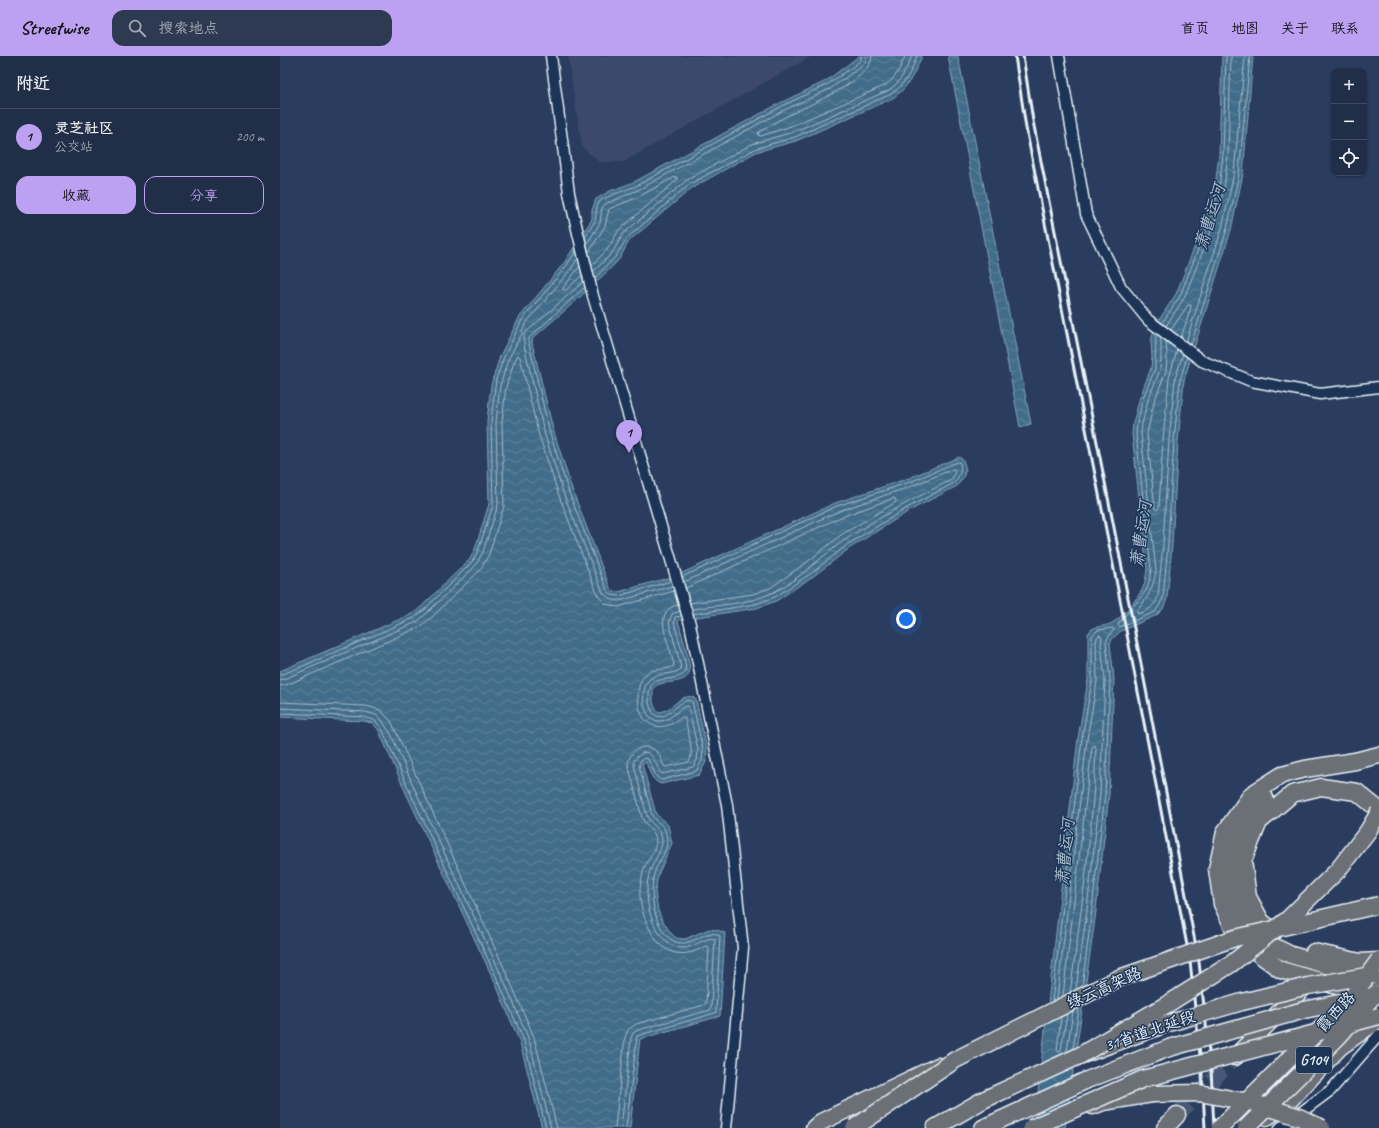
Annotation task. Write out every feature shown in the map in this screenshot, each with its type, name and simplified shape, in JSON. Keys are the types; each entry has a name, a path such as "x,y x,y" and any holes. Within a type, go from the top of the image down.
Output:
{"main road":[{"path":"1379,755 1355,761 1305,769 1282,775 1252,794 1225,832 1217,869 1222,904 1235,931 1259,954 1281,970 1379,996"},
{"path":"1379,764 1358,770 1307,774 1286,782 1257,804 1238,838 1231,870 1236,900 1248,922 1269,944 1291,955 1379,980"},
{"path":"1079,1056 1172,1002 1231,964 1288,919 1338,870 1368,831 1379,811 1357,792 1321,787 1292,794 1259,822 1243,861 1248,897 1261,921 1281,939 1307,951 1360,962 1379,960"},
{"name":"绿云高架路","path":"854,1128 955,1060 1119,978 1235,938 1379,905"},
{"name":"霞西路","path":"1220,1128 1293,1055 1346,1005 1379,960"},
{"name":"31省道北延段","path":"935,1128 983,1100 1079,1056 1163,1025 1242,1002 1308,986 1379,974"},
{"path":"814,1128 821,1122 1119,978"},
{"path":"1232,1060 1312,979"},
{"name":"霞西路","path":"1246,1128 1339,1036 1379,989"},
{"path":"983,1128 1087,1080 1169,1048 1304,1010 1379,996"},
{"path":"1032,1128 1143,1079 1379,1016"},
{"path":"1251,1128 1287,1103 1340,1047 1379,1019"},
{"path":"1040,1128 1103,1102 1152,1094 1199,1093 1254,1103 1299,1117 1322,1128"},
{"path":"1165,1128 1177,1115"}],"street":[{"path":"551,56 569,193 577,228 593,296 690,624 727,805 743,948 726,1128"},
{"path":"1059,56 1086,214 1121,287 1148,320 1202,361 1252,381 1320,394 1379,387"},
{"path":"1280,1128 1331,1090 1379,1035"}],"shaded area":[{"path":"568,56 812,56 623,162 600,162 582,147"}],"water":[{"path":"859,56 922,56 906,86 891,99 796,141 756,152 692,188 629,241 620,258 613,266 533,338 532,343 553,429 572,489 610,588 613,591 618,592 678,575 835,503 909,478 959,457 963,460 966,469 963,478 957,486 909,511 850,548 815,575 776,601 757,608 678,620 688,656 690,670 689,674 686,678 681,680 655,686 653,689 653,700 656,709 659,712 668,709 683,698 693,697 696,700 707,749 706,762 699,775 661,784 655,781 646,762 642,764 656,814 668,825 672,843 658,875 655,892 661,918 676,938 685,939 709,929 725,933 720,1016 640,1039 630,1128 542,1128 520,1043 497,987 406,793 378,729 372,723 363,721 280,717 280,671 412,614 470,559 475,549 489,504 487,421 491,385 500,356 519,318 564,263 592,219 592,210 596,199 610,191 634,182 780,103 826,81"},
{"path":"948,56 958,56 1031,424 1020,427"},
{"name":"萧曹运河","path":"1222,56 1253,56 1243,174 1231,230 1184,380 1178,441 1172,545 1167,599 1163,609 1157,615 1121,631 1110,643 1114,679 1109,794 1095,919 1065,1128 1034,1128 1078,738 1088,680 1088,634 1095,627 1109,624 1120,617 1137,597 1143,588 1145,581 1147,570 1132,434 1133,423 1140,397 1151,368 1151,341 1155,326 1176,294 1206,218 1215,187 1219,154"}],"tunnel":[{"path":"1177,1115 1232,1060"}],"railway":[{"path":"1015,56 1026,128 1190,961 1202,1074 1205,1128"},
{"path":"1023,56 1033,121 1199,962 1211,1069 1214,1128"}],"place":[{"name":"灵芝社区","path":"629,453"}]}
